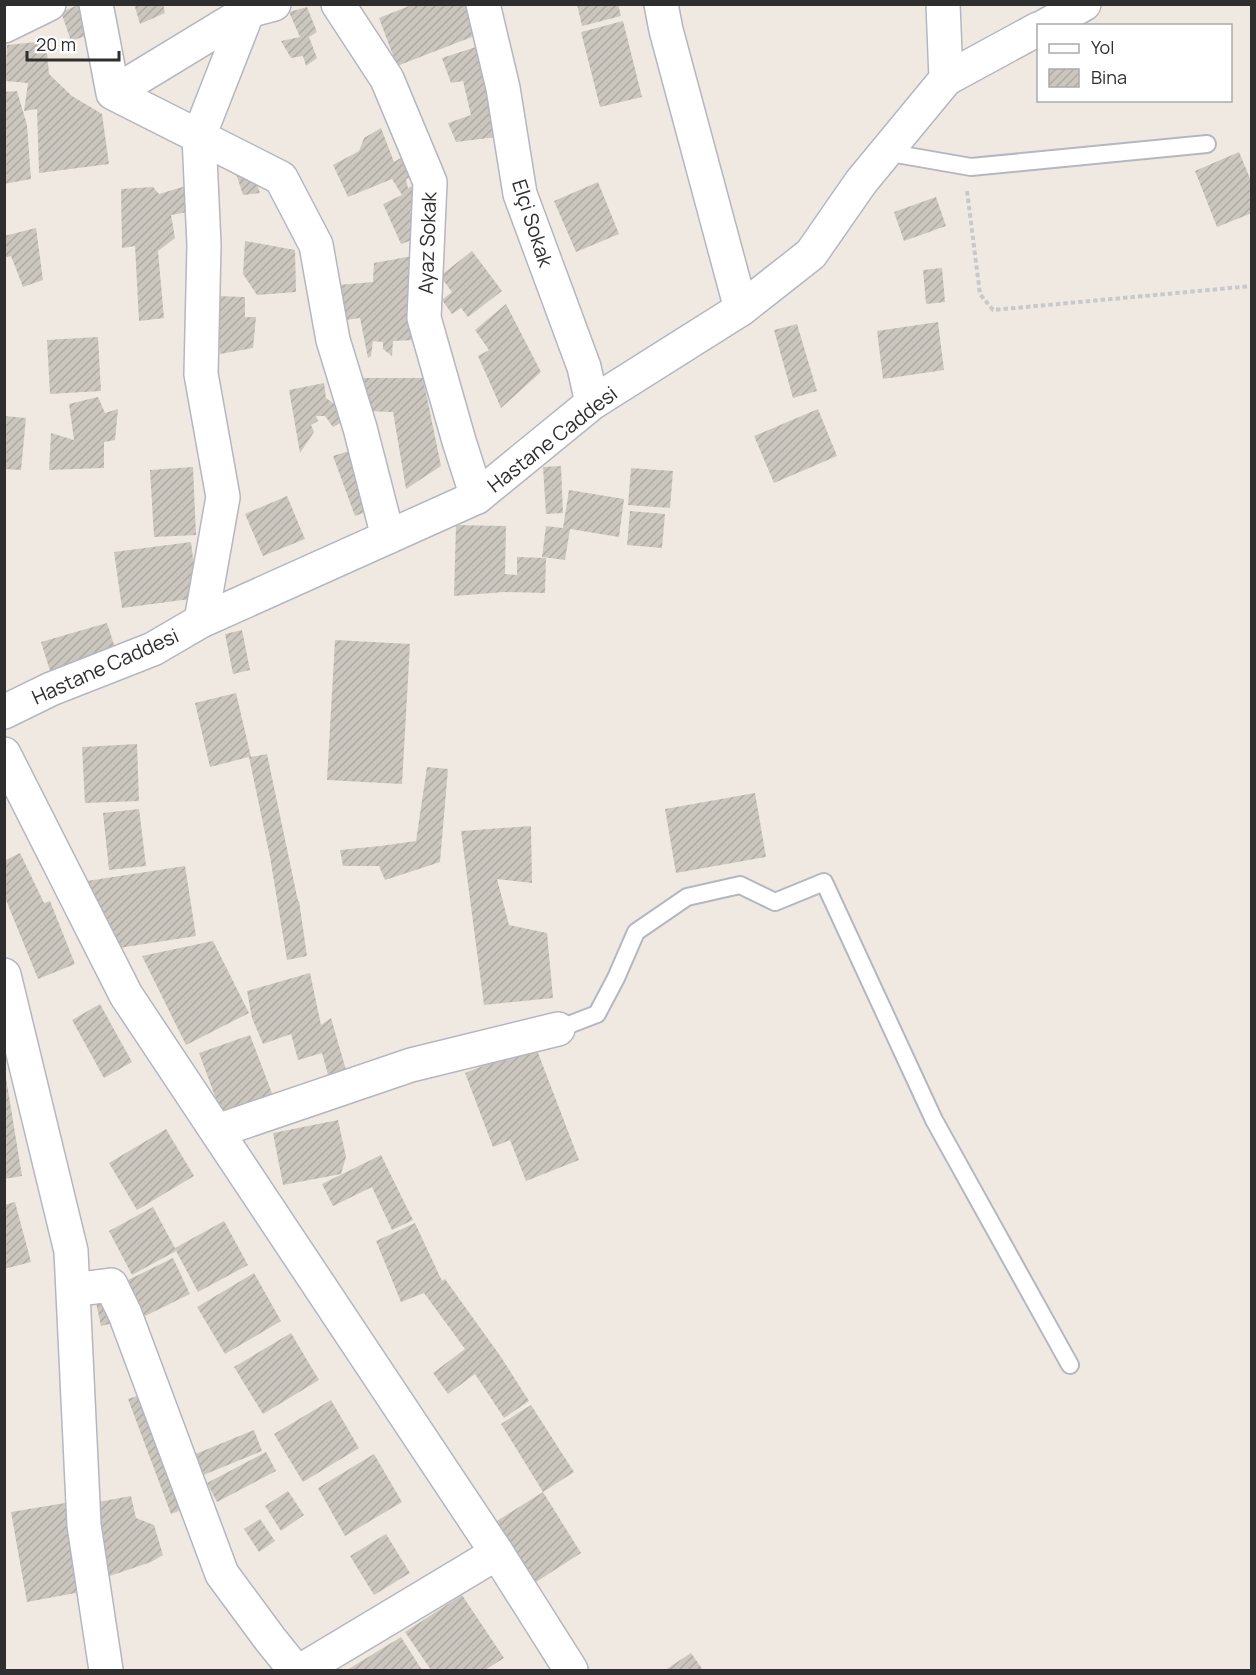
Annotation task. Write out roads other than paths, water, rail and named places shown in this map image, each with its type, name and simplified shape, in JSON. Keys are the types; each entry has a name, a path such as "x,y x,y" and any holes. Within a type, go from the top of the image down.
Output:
{"street":[{"path":"4,26 49,4"},
{"path":"96,4 113,93"},
{"name":"Ayaz Sokak","path":"338,4 387,79 430,182 424,318 477,497"},
{"name":"Elçi Sokak","path":"483,4 503,88 520,194 584,366 592,403"},
{"path":"661,4 741,309"},
{"path":"943,4 946,79 1037,30"},
{"path":"1049,24 1084,4"},
{"path":"113,93 261,8"},
{"path":"201,621 223,497 201,374 204,245 199,136 261,8"},
{"name":"Hastane Caddesi","path":"4,712 51,689 153,649 201,621 477,497 592,403 741,309 811,254 861,182 946,79"},
{"path":"113,93 281,178 316,245 333,340 360,428 388,537"},
{"path":"4,753 126,995 497,1553 571,1671"},
{"path":"4,975 71,1251 84,1526 106,1671"},
{"path":"217,1131 411,1065 558,1029"},
{"path":"73,1290 111,1285 125,1314 222,1574 295,1671"},
{"path":"302,1671 497,1553"}],"lane":[{"path":"885,152 971,167 1207,144"},
{"path":"558,1029 597,1014 636,932 687,897 740,885 775,902 824,882 934,1120 1070,1365"}]}
